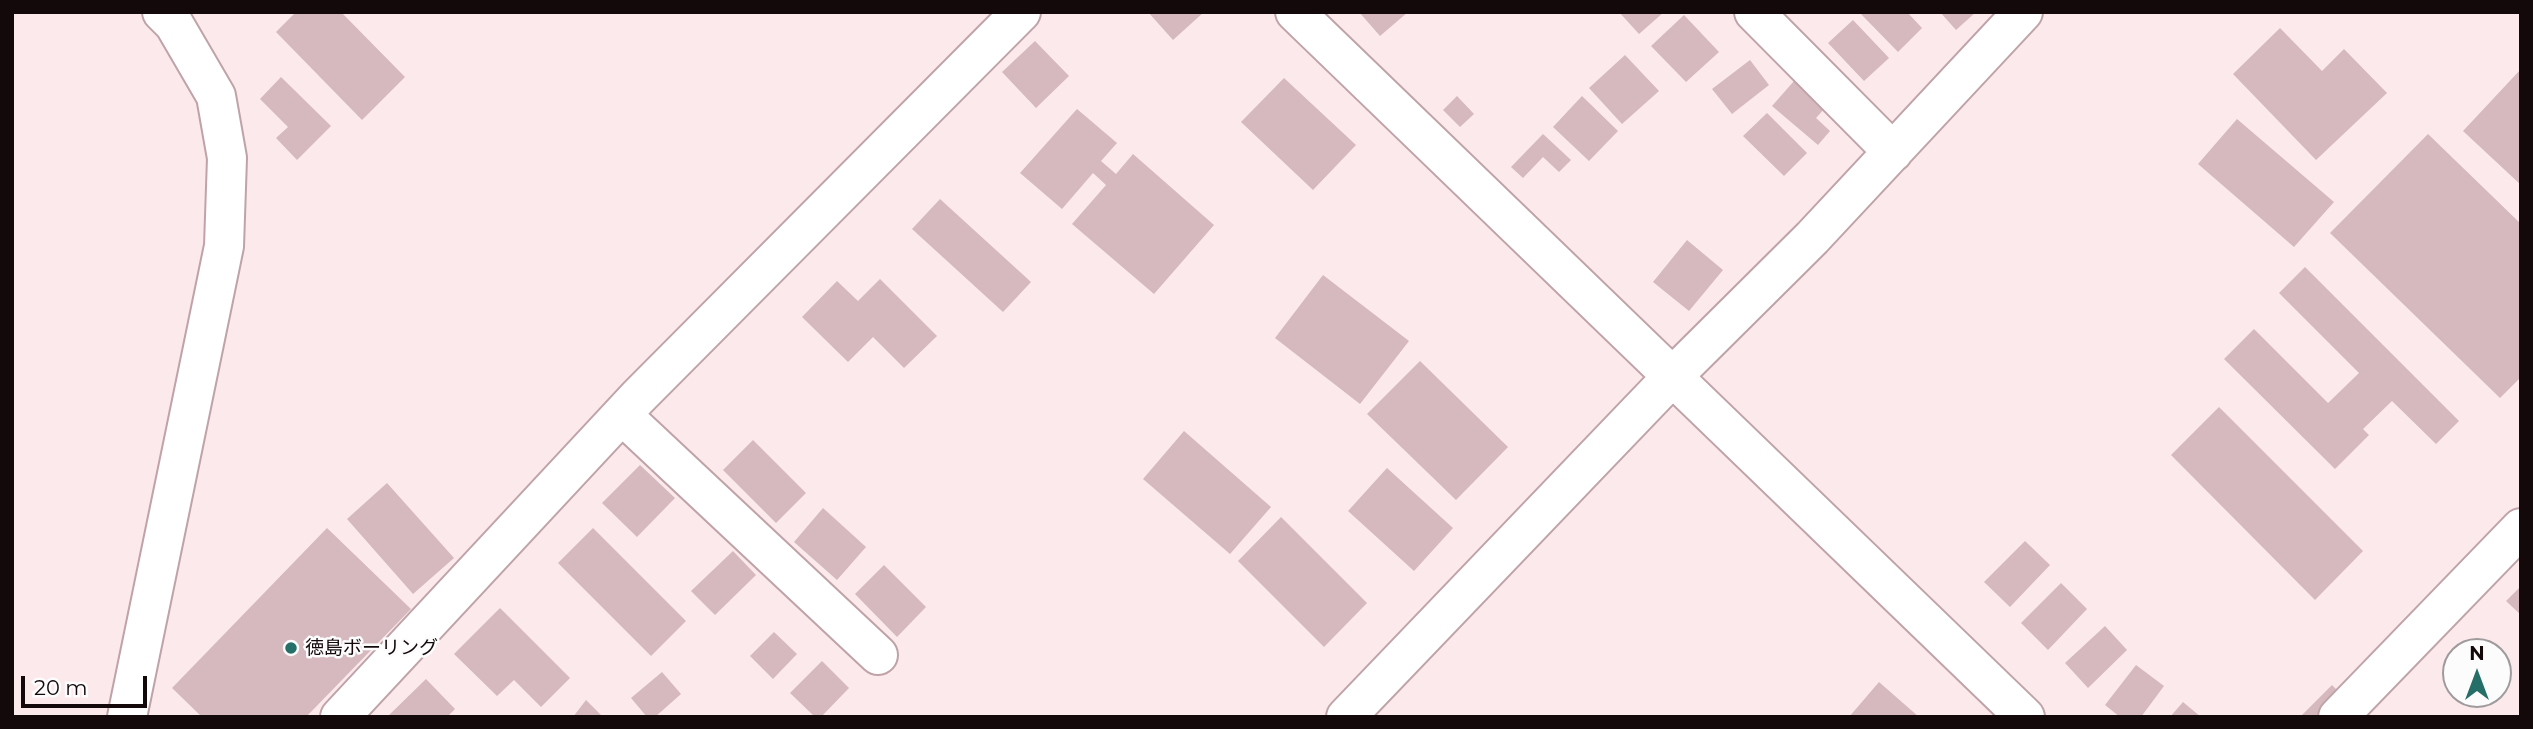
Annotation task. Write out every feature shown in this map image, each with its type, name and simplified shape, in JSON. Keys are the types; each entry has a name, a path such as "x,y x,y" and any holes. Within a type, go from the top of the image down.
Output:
{"street":[{"path":"127,717 224,246 227,158 216,96 174,24 162,12"},
{"path":"340,717 622,415 1021,12"},
{"path":"1295,12 2025,717"},
{"path":"1754,12 1893,152"},
{"path":"1346,717 1672,377 1812,238 2024,12"},
{"path":"622,415 878,655"},
{"path":"2338,717 2521,528"}],"building":[{"path":"296,12 341,12 405,77 362,120 276,32"},
{"path":"1148,12 1204,12 1173,40"},
{"path":"1359,12 1408,12 1380,36"},
{"path":"1619,12 1664,12 1639,34"},
{"path":"1859,12 1907,12 1922,28 1898,52"},
{"path":"1940,12 1976,12 1956,30"},
{"path":"1684,15 1719,52 1686,82 1651,46"},
{"path":"1853,20 1889,58 1864,81 1828,43"},
{"path":"2280,28 2322,71 2344,49 2387,93 2316,160 2233,74"},
{"path":"1035,41 1069,76 1036,108 1002,72"},
{"path":"1625,55 1659,91 1622,124 1589,88"},
{"path":"1750,60 1769,85 1732,114 1712,89"},
{"path":"2521,69 2521,185 2463,131"},
{"path":"281,77 331,126 297,160 276,138 288,127 260,99"},
{"path":"1284,78 1356,145 1313,190 1241,122"},
{"path":"1794,81 1825,108 1816,118 1830,131 1818,145 1772,106"},
{"path":"1457,96 1474,114 1460,127 1443,110"},
{"path":"1582,96 1618,131 1589,161 1553,127"},
{"path":"1077,109 1117,143 1101,161 1116,174 1133,154 1214,225 1154,294 1072,224 1106,185 1093,173 1062,209 1020,173"},
{"path":"1767,113 1807,153 1784,176 1743,136"},
{"path":"2237,119 2334,202 2294,247 2198,164"},
{"path":"1543,134 1571,160 1559,172 1543,157 1523,178 1511,167"},
{"path":"2428,134 2521,224 2521,377 2500,398 2330,233"},
{"path":"940,199 1031,282 1003,312 912,229"},
{"path":"1687,240 1723,270 1689,311 1653,282"},
{"path":"2305,267 2459,421 2436,444 2392,401 2363,429 2369,435 2335,469 2224,359 2254,329 2328,403 2359,373 2279,293"},
{"path":"1323,275 1409,341 1360,404 1275,338"},
{"path":"880,279 937,336 904,368 873,337 848,362 802,317 837,281 858,301"},
{"path":"1420,361 1508,447 1456,500 1367,414"},
{"path":"2219,407 2363,551 2315,600 2171,455"},
{"path":"1184,431 1271,507 1230,554 1143,479"},
{"path":"753,440 806,493 776,523 723,470"},
{"path":"640,465 675,498 637,537 602,503"},
{"path":"1387,468 1453,528 1414,571 1348,511"},
{"path":"387,483 454,558 413,594 347,519"},
{"path":"823,508 866,547 837,580 794,542"},
{"path":"1281,517 1367,603 1324,647 1238,561"},
{"name":"徳島ボーリング","path":"327,528 411,609 306,717 202,717 172,688"},
{"path":"593,528 686,621 651,656 558,563"},
{"path":"2025,541 2050,565 2010,607 1984,582"},
{"path":"733,551 756,575 715,615 691,591"},
{"path":"884,565 926,607 897,637 855,594"},
{"path":"2061,583 2087,609 2048,650 2021,623"},
{"path":"2521,586 2521,615 2506,601"},
{"path":"500,608 570,678 541,707 514,680 497,696 454,654"},
{"path":"2105,626 2127,650 2088,688 2065,663"},
{"path":"774,632 797,654 773,679 750,656"},
{"path":"822,661 849,688 821,717 815,717 790,693"},
{"path":"2136,665 2164,686 2141,717 2120,717 2105,705"},
{"path":"662,672 681,694 655,717 647,717 631,698"},
{"path":"426,679 455,709 447,717 387,717"},
{"path":"1879,682 1919,717 1849,717"},
{"path":"2332,685 2344,697 2323,717 2300,717"},
{"path":"586,700 603,717 573,717"},
{"path":"2183,702 2201,717 2170,717"}],"place":[{"name":"徳島ボーリング","path":"291,648"}]}
